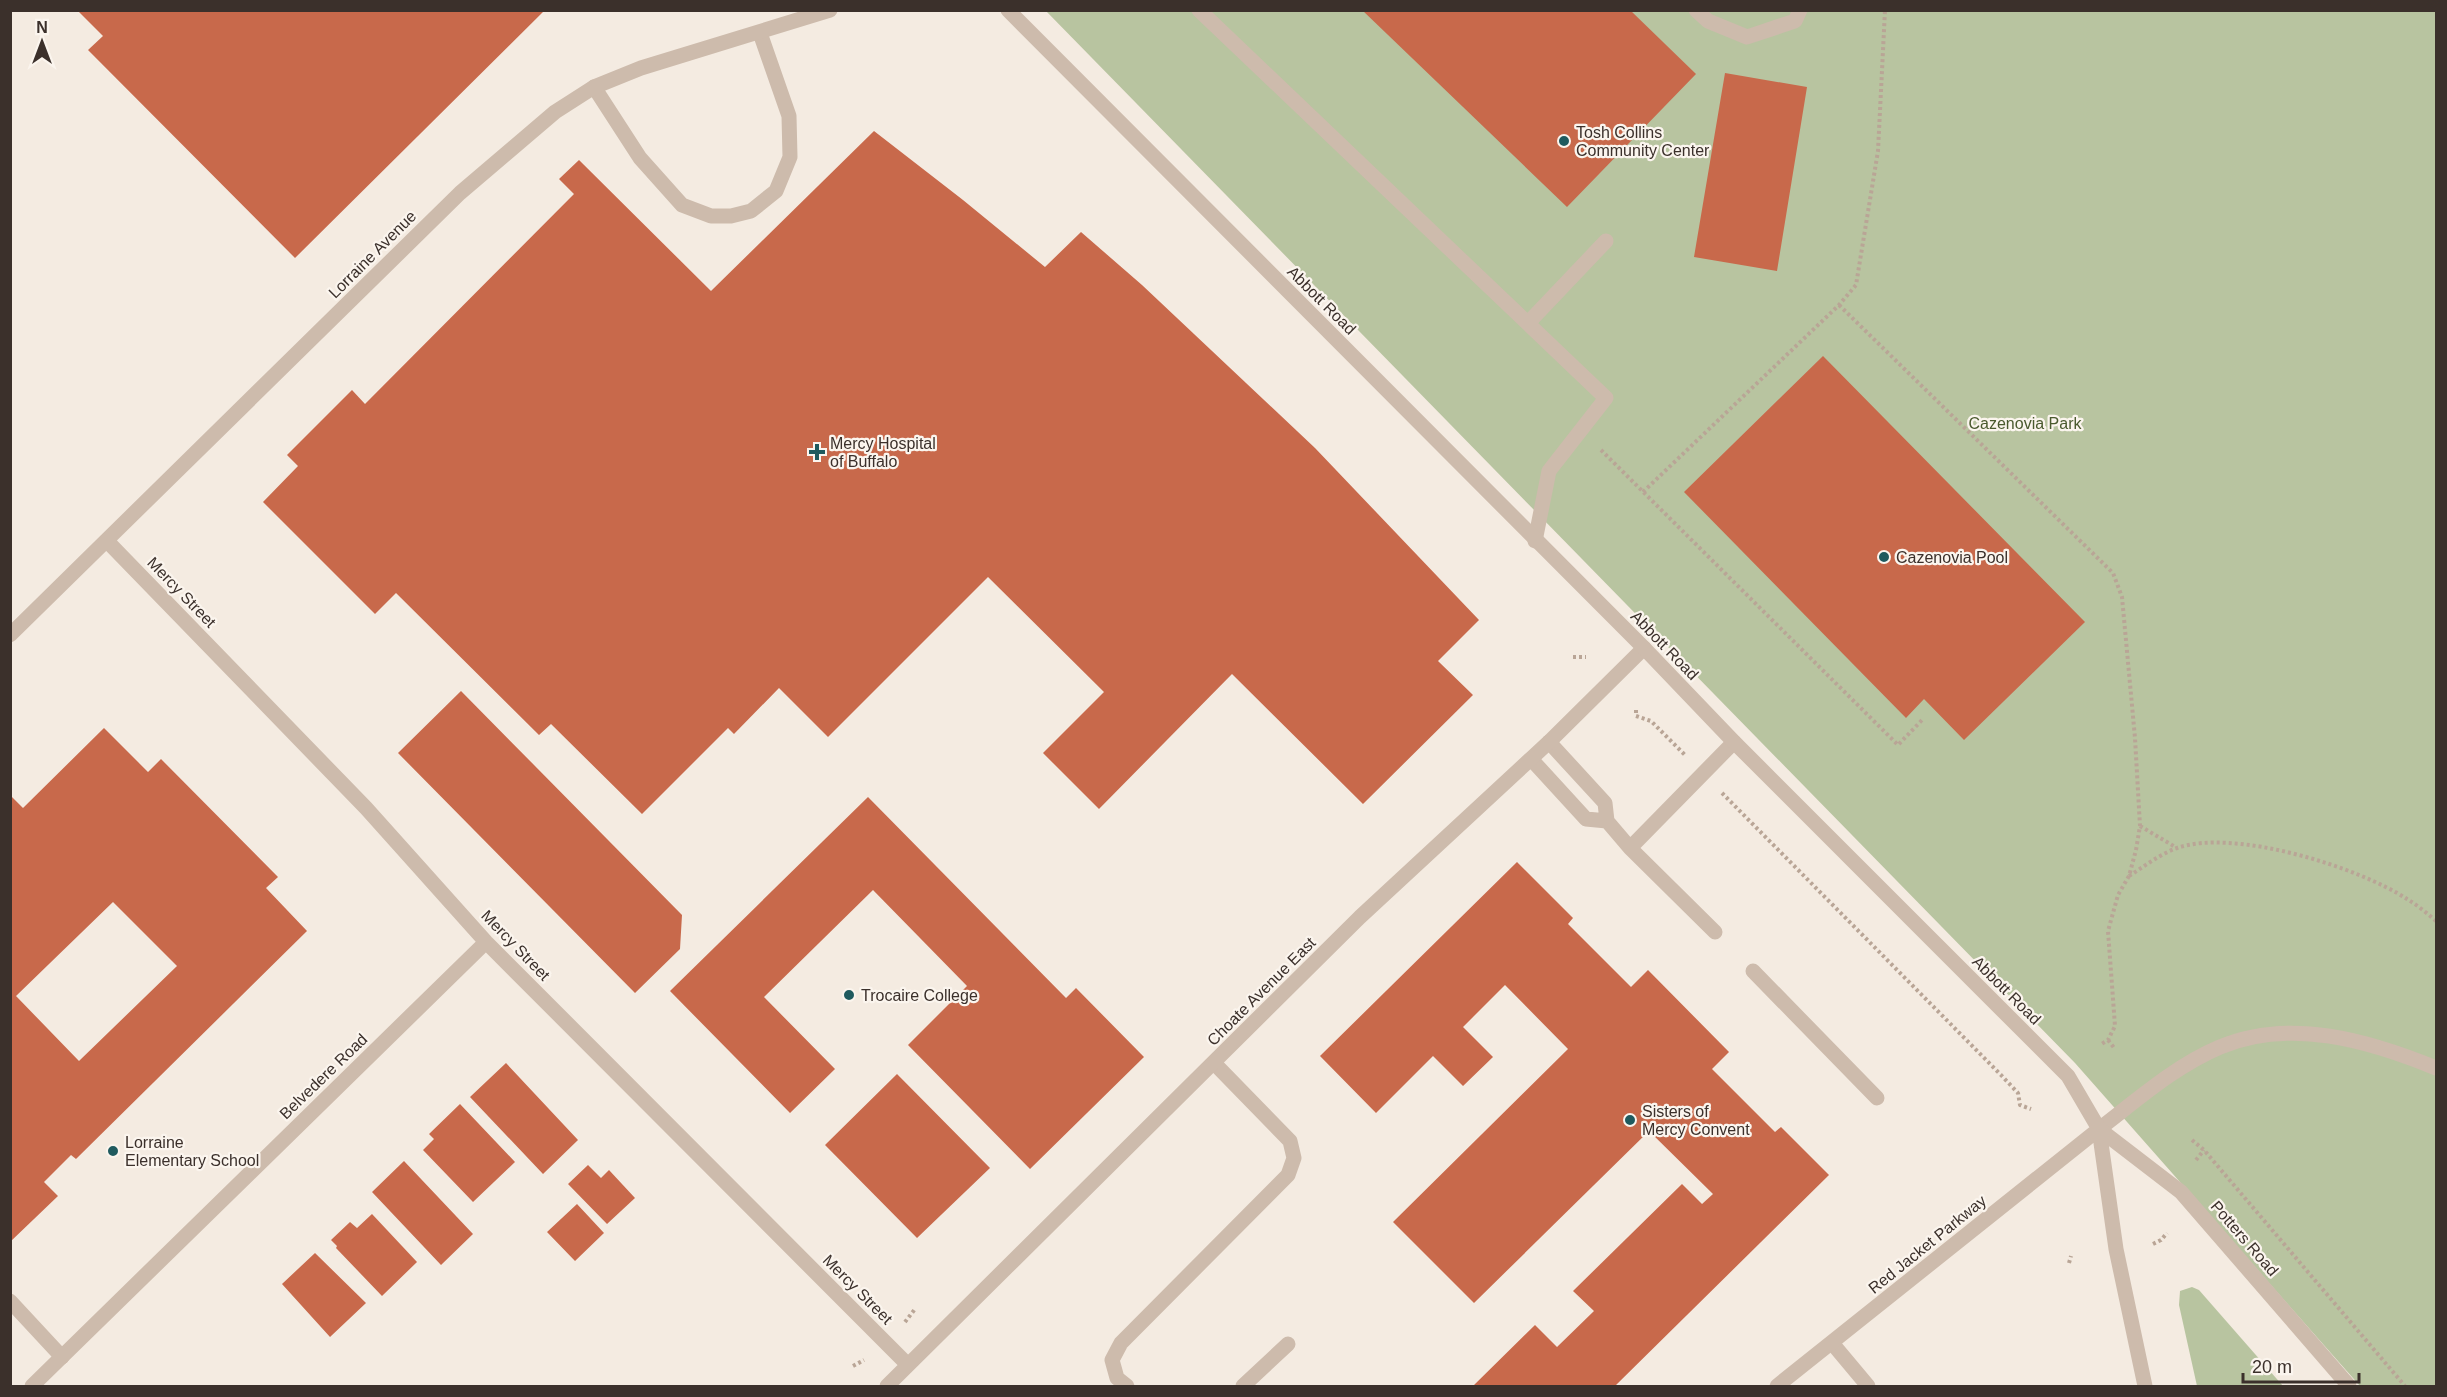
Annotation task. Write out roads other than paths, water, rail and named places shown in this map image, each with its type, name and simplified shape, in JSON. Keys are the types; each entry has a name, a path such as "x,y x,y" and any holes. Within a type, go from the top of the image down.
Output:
{"street":[{"name":"Lorraine Avenue","path":"10,635 460,193 555,112 594,87 640,68 830,10"},
{"name":"Abbott Road","path":"1008,10 2068,1076 2099,1129 2116,1249 2145,1386"},
{"path":"1199,10 1606,398 1549,471 1536,541"},
{"path":"1696,10 1708,21 1747,37 1795,21 1800,10"},
{"path":"594,87 640,158 682,205 711,216 731,216 751,211 776,191 790,157 789,116 760,33"},
{"path":"1528,323 1606,241"},
{"name":"Mercy Street","path":"107,541 366,808 486,942 908,1365"},
{"name":"Choate Avenue East","path":"886,1386 1360,917 1549,742 1644,648"},
{"path":"1549,742 1605,803 1607,821 1630,848 1715,932"},
{"path":"1630,848 1734,742"},
{"path":"1531,759 1586,819 1607,821"},
{"name":"Belvedere Road","path":"32,1386 486,942"},
{"path":"1753,971 1877,1098"},
{"name":"Red Jacket Parkway","path":"1777,1386 2149,1090 2220,1047 2251,1038 2286,1034 2324,1034 2393,1051 2436,1068"},
{"path":"1127,1386 1117,1378 1112,1360 1121,1343 1288,1175 1294,1158 1290,1141 1214,1063"},
{"name":"Potters Road","path":"2099,1129 2181,1192 2349,1386"},
{"path":"10,1301 62,1357"},
{"path":"1832,1343 1868,1386"},
{"path":"1243,1386 1288,1344"}],"place":[{"name":"Tosh Collins Community Center","path":"1564,141"},
{"name":"Mercy Hospital of Buffalo","path":"817,452"},
{"name":"Cazenovia Pool","path":"1884,557"},
{"name":"Trocaire College","path":"849,995"},
{"name":"Sisters of Mercy Convent","path":"1630,1120"},
{"name":"Lorraine Elementary School","path":"113,1151"}],"park label":[{"name":"Cazenovia Park","path":"2025,423"}]}
